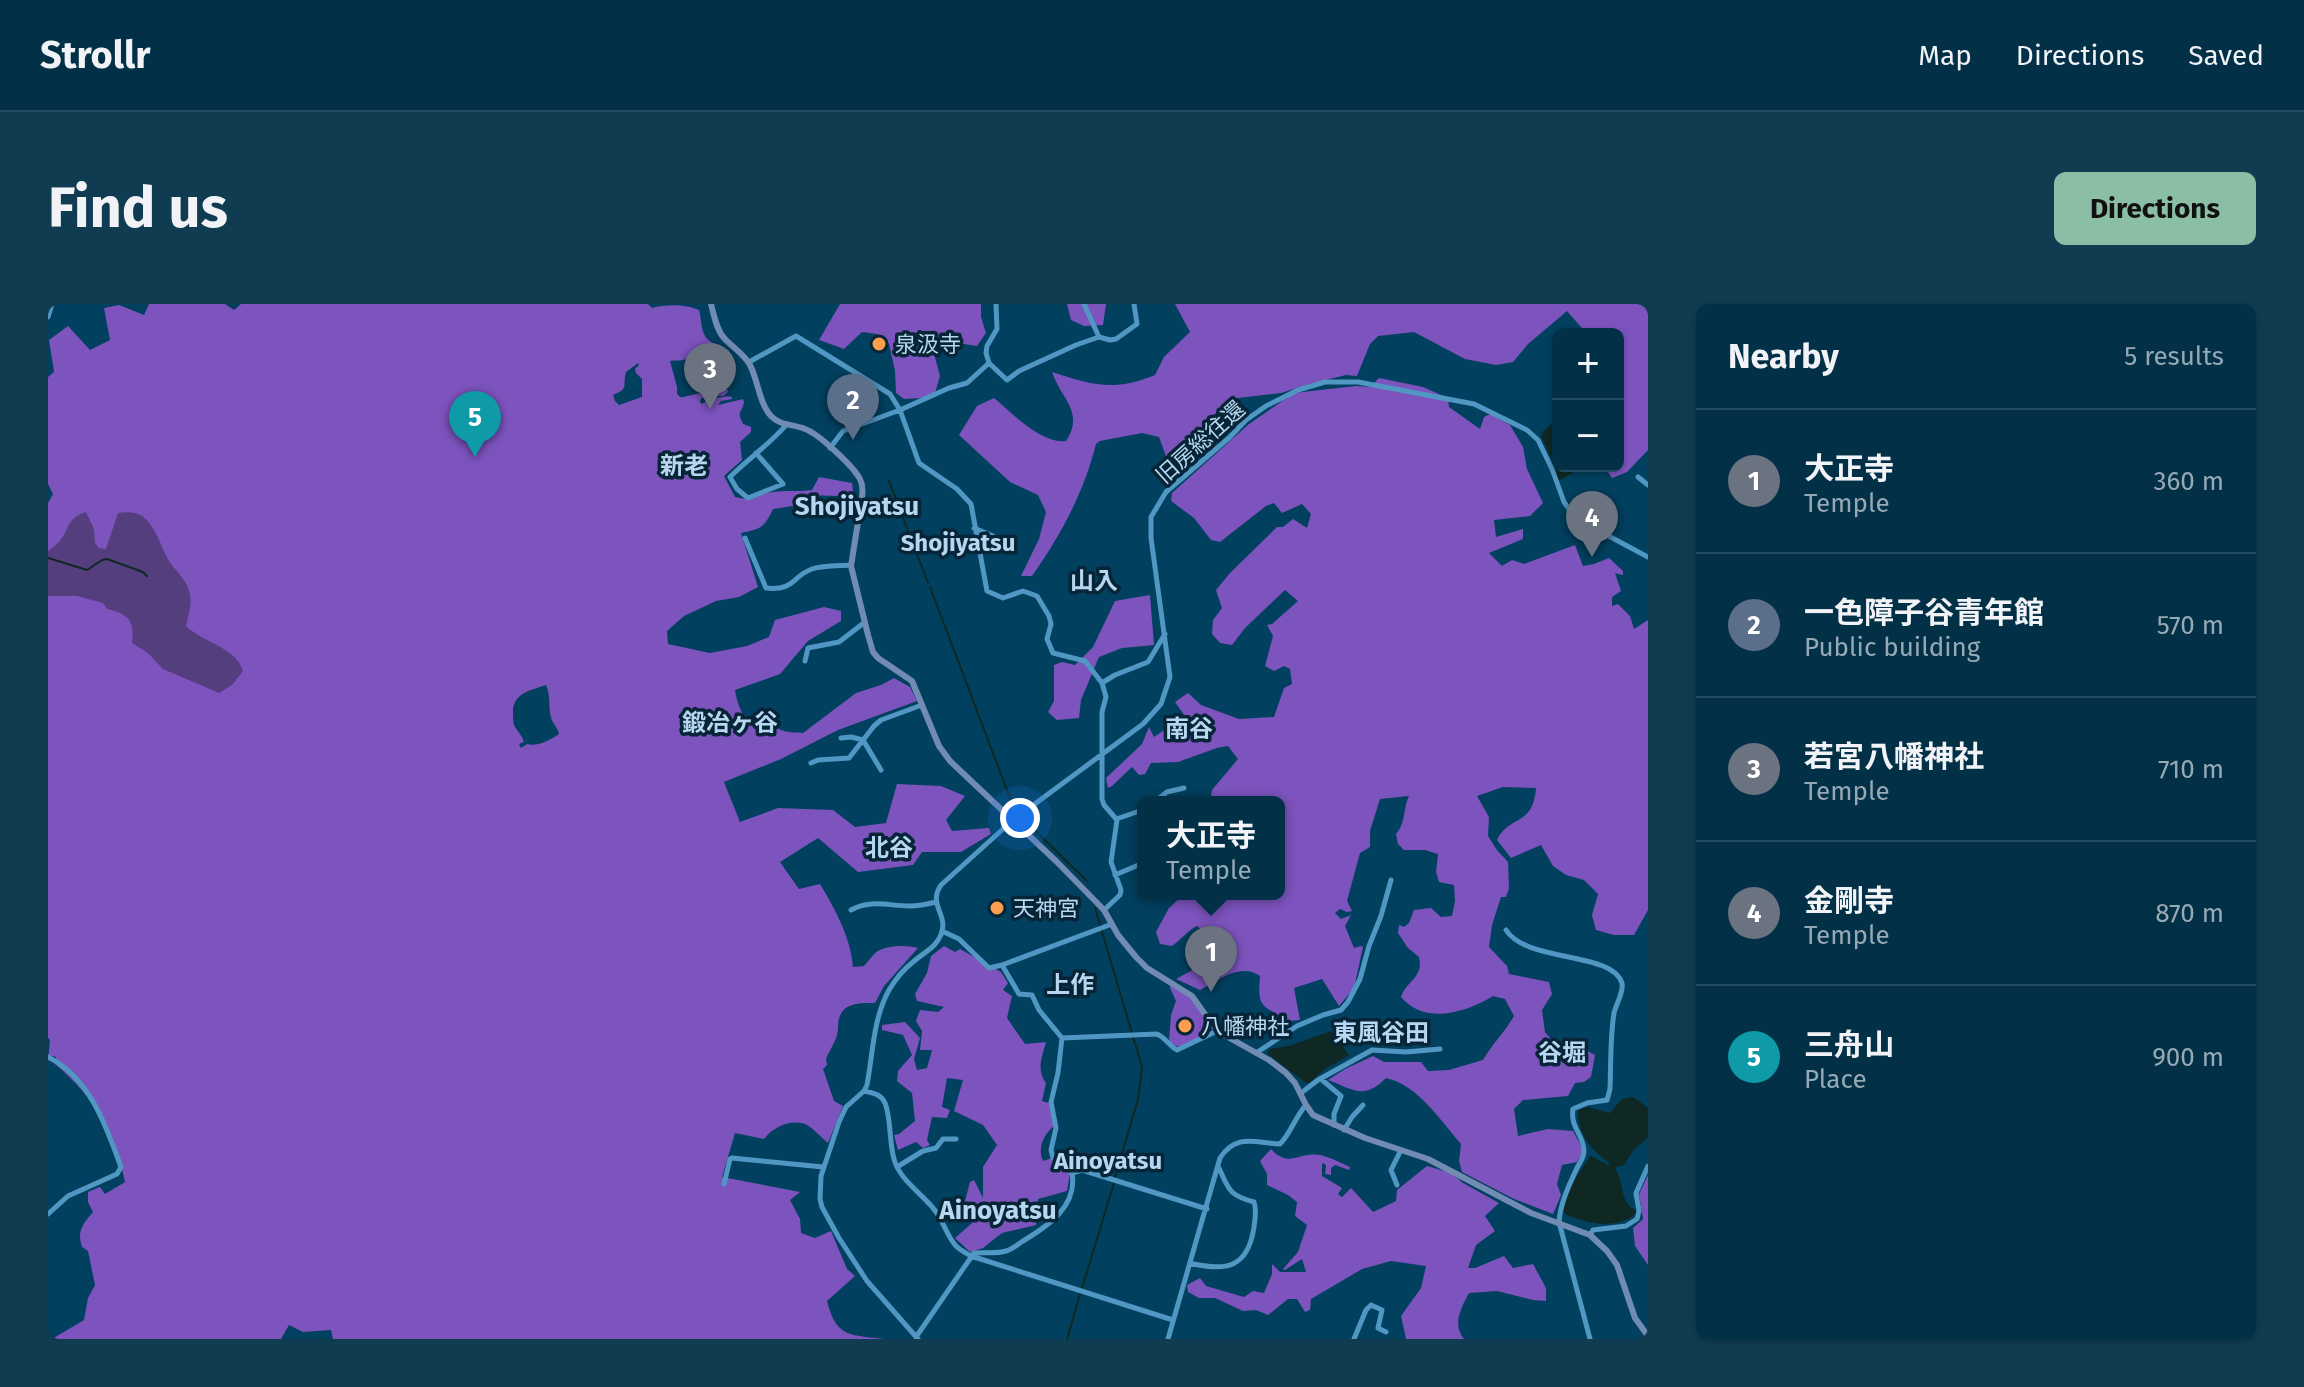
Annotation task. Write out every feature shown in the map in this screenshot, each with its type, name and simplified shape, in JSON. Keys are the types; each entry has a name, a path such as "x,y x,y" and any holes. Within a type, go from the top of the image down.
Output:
{"street":[{"path":"48,317 52,304"},
{"path":"711,304 723,338 749,362 772,418 815,434 853,469 863,486 851,565 865,622 876,655 912,681 946,757 1104,910 1118,935 1147,968 1192,996 1217,1031 1286,1073 1313,1115 1344,1130 1453,1171 1466,1181 1531,1213 1590,1235 1617,1265 1635,1318 1648,1336"},
{"path":"996,304 997,329 987,346 989,363 1007,380 1019,371 1076,345 1099,337 1116,339 1137,324 1134,304"},
{"path":"1084,304 1099,337"},
{"path":"749,362 796,336 890,394 900,410 919,463 957,489 972,507 987,591 1003,598 1023,591 1037,596 1049,616 1051,624 1047,639 1053,653 1085,661 1102,683 1106,697 1102,712 1102,799 1116,819 1111,862 1121,890 1120,895 1104,910"},
{"path":"830,448 843,431 967,383 989,363"},
{"name":"旧房総往還","path":"1102,753 1143,724 1161,704 1170,677 1150,529 1151,517 1166,492 1246,420 1298,390 1325,382 1358,382 1474,404 1527,430 1538,440 1561,496 1571,512 1590,526 1648,557"},
{"path":"756,453 783,484 748,498 737,489 730,477 787,424"},
{"path":"1638,477 1648,485"},
{"path":"974,528 1012,547"},
{"path":"745,538 766,588 783,588 815,568 851,565"},
{"path":"805,661 808,648 839,642 865,622"},
{"path":"1102,683 1148,662 1166,633"},
{"path":"811,763 849,758 881,720 923,705"},
{"path":"841,738 863,740 881,770"},
{"path":"1002,965 1019,994 1032,995 1039,1010 1062,1038 1051,1102 1056,1128 1051,1150 1053,1158 1072,1173 1072,1193 1062,1210 1042,1231 1012,1249 974,1253 917,1338 867,1281 822,1207 819,1188 823,1167 846,1107 864,1091 877,1017 889,989 911,963 933,946 942,931 936,902 936,893 941,885 1013,820 1102,753"},
{"path":"1162,796 1184,788"},
{"path":"1116,819 1137,812"},
{"path":"1115,875 1137,866"},
{"path":"1256,1053 1297,1026 1341,1010 1348,1002 1360,979 1391,880"},
{"path":"851,910 873,903 909,906 936,902"},
{"path":"942,931 959,939 989,968 1112,924"},
{"path":"1506,930 1520,942 1558,956 1602,964 1621,981 1623,987 1614,1012 1607,1100 1573,1109 1573,1125 1584,1155 1560,1211 1559,1222 1590,1339"},
{"path":"1062,1038 1157,1034 1165,1037 1177,1050 1217,1031"},
{"path":"1301,1093 1372,1050 1406,1052 1440,1049"},
{"path":"48,1057 73,1075 88,1092 121,1167 117,1174 68,1196 48,1214"},
{"path":"1321,1079 1341,1096 1334,1114 1334,1125"},
{"path":"864,1091 876,1094 885,1103 889,1141 897,1167 944,1221 953,1243 971,1256 1173,1320"},
{"path":"1168,1339 1225,1150 1243,1141 1280,1144 1306,1105"},
{"path":"1344,1130 1363,1105"},
{"path":"897,1167 923,1151 936,1148 943,1139 956,1139"},
{"path":"1397,1185 1391,1170 1401,1149"},
{"path":"724,1184 732,1158 823,1167"},
{"path":"1190,1263 1209,1268 1233,1265 1244,1256 1250,1241 1256,1208 1254,1202 1232,1194 1225,1186 1218,1166"},
{"path":"1590,1235 1593,1230 1626,1226 1637,1219 1636,1193 1648,1166"},
{"path":"1072,1173 1082,1170 1207,1209"},
{"path":"1354,1339 1371,1305 1382,1310 1378,1328 1386,1332"}],"shaded area":[{"path":"149,304 225,304 234,310 241,304 648,304 652,308 669,305 688,307 699,310 704,334 716,347 710,354 698,351 683,360 670,361 677,394 683,397 722,388 728,390 723,396 705,395 700,400 701,404 724,397 732,399 721,401 718,405 743,399 740,416 743,424 751,427 751,432 740,442 742,460 724,476 735,497 748,499 773,492 812,490 819,477 852,483 854,499 806,495 799,505 773,509 761,527 741,533 758,587 684,616 667,631 668,644 710,653 747,646 769,637 775,620 824,607 841,611 841,621 808,641 780,674 735,690 739,707 746,717 786,732 803,733 856,693 894,678 910,687 917,701 838,730 781,759 724,782 740,822 778,808 833,810 855,827 886,823 897,784 941,786 965,796 946,820 952,831 989,828 991,834 961,852 922,852 913,865 858,872 818,838 780,862 799,889 820,884 846,935 853,967 864,966 876,952 887,948 918,948 884,986 875,1003 860,1003 842,1011 838,1033 823,1069 834,1101 843,1106 828,1143 801,1123 783,1125 764,1139 735,1133 722,1177 800,1192 790,1200 800,1219 801,1233 815,1238 831,1231 847,1269 855,1276 827,1301 835,1322 854,1335 884,1339 333,1339 331,1330 303,1332 289,1325 281,1339 52,1339 84,1320 88,1298 95,1285 88,1251 82,1247 80,1237 83,1225 93,1212 88,1202 88,1192 100,1187 105,1194 125,1182 115,1146 101,1116 81,1089 55,1064 56,1057 48,1061 48,596 77,596 103,603 107,609 128,619 132,643 148,653 163,669 219,693 232,685 243,671 226,650 186,626 190,603 187,586 142,516 118,513 106,549 99,548 95,543 94,529 86,512 80,514 59,542 48,551 48,503 53,494 48,484 48,377 54,372 49,340 68,326 90,350 110,340 104,308 119,305 144,315","holes":["638,363 635,369 642,379 642,397 619,405 613,395 624,388 626,372","546,685 551,717 559,734 521,748 519,744 524,742 514,724 516,700 524,693"]},
{"path":"840,304 981,304 986,333 977,346 945,341 933,350 940,376 935,393 904,399 896,393 889,344 877,334 862,332 844,349 819,340"},
{"path":"1067,304 1106,304 1103,325 1084,326 1071,320"},
{"path":"1175,304 1648,304 1648,450 1627,472 1612,478 1608,472 1624,472 1624,328 1582,328 1567,311 1528,344 1513,362 1496,365 1465,359 1414,332 1378,336 1370,344 1357,376 1346,375 1281,393 1229,399 1189,442 1197,450 1193,459 1176,472 1171,470 1159,437 1142,433 1100,441 1096,444 1078,496 1053,545 1032,576 1021,576 1039,539 1046,512 1038,495 1010,482 959,435 977,406 994,398 1037,433 1056,441 1066,441 1073,422 1072,414 1052,372 1103,385 1127,384 1155,375 1164,357 1190,332"},
{"path":"1379,378 1423,387 1448,398 1449,407 1480,429 1484,417 1490,414 1510,425 1523,447 1527,469 1543,503 1530,516 1494,520 1496,537 1523,529 1523,539 1489,553 1502,566 1512,560 1524,564 1575,545 1583,566 1609,558 1623,571 1623,575 1615,573 1621,591 1612,597 1612,606 1618,604 1630,616 1634,629 1648,620 1648,910 1634,935 1614,935 1596,930 1592,915 1598,894 1584,880 1566,875 1553,866 1541,845 1511,858 1497,840 1508,826 1526,815 1536,788 1503,787 1477,796 1489,817 1488,836 1508,862 1509,888 1506,897 1501,897 1489,947 1507,966 1509,974 1549,982 1552,994 1542,1010 1545,1032 1572,1064 1580,1059 1578,1053 1581,1048 1595,1055 1591,1077 1575,1083 1568,1096 1523,1100 1514,1109 1518,1136 1548,1129 1573,1131 1584,1151 1577,1162 1562,1165 1557,1184 1561,1195 1553,1214 1514,1199 1462,1172 1459,1161 1461,1144 1428,1105 1398,1082 1386,1078 1371,1089 1358,1091 1328,1080 1373,1056 1384,1062 1421,1062 1428,1071 1449,1070 1483,1060 1514,1016 1505,999 1493,996 1459,1011 1434,1014 1411,1006 1401,997 1417,975 1420,964 1419,957 1398,933 1399,925 1404,927 1409,923 1414,910 1431,908 1441,917 1452,916 1455,901 1454,885 1439,882 1436,872 1438,854 1425,850 1404,850 1398,844 1396,834 1409,796 1380,799 1370,831 1370,847 1360,853 1347,901 1352,911 1340,909 1335,913 1341,919 1351,915 1345,926 1354,948 1363,947 1354,988 1339,1006 1322,979 1294,988 1300,1020 1289,1021 1263,1005 1259,995 1260,976 1253,972 1229,974 1200,990 1176,979 1209,961 1207,951 1217,952 1226,939 1218,931 1203,931 1197,926 1172,946 1160,944 1156,932 1169,908 1178,900 1285,900 1285,796 1211,796 1212,790 1238,759 1228,746 1178,762 1151,763 1145,774 1139,775 1132,767 1108,788 1106,778 1142,744 1149,727 1154,737 1185,716 1175,702 1188,693 1201,705 1239,719 1274,717 1284,688 1292,684 1290,669 1284,666 1274,671 1265,666 1273,636 1267,625 1298,601 1285,590 1245,628 1232,645 1220,643 1212,634 1213,620 1222,608 1216,590 1277,527 1283,527 1293,519 1307,528 1311,514 1302,504 1282,513 1274,503 1220,542 1211,540 1194,518 1171,501 1172,493 1249,424 1294,393 1370,387"},
{"path":"1552,424 1552,460 1541,436"},
{"path":"1556,472 1574,472 1558,481"},
{"path":"174,473 259,674 224,713 48,601 48,540 69,516 87,507 113,510"},
{"path":"1150,595 1154,645 1122,648 1099,657 1081,700 1079,718 1057,720 1048,712 1054,701 1054,665 1062,662 1075,665 1093,647 1115,601"},
{"path":"944,946 955,952 960,949 1001,972 1008,983 1003,990 1012,996 1007,1018 1025,1044 1046,1042 1041,1063 1041,1073 1046,1083 1042,1101 1049,1103 1054,1126 1042,1142 1041,1156 1043,1161 1052,1158 1070,1174 1067,1191 1038,1199 1036,1225 1002,1233 983,1248 970,1252 955,1238 972,1223 955,1208 965,1201 970,1182 974,1180 983,1198 983,1167 997,1145 983,1125 954,1111 963,1080 947,1078 942,1107 950,1110 947,1118 932,1117 927,1140 930,1145 923,1148 916,1142 898,1150 894,1135 915,1121 912,1093 897,1081 898,1071 912,1055 903,1035 882,1030 882,1025 905,1022 920,1038 914,1059 917,1070 927,1068 932,1050 920,1050 922,1031 916,1021 920,1010 938,1012 944,1007 917,1001 915,994 927,973 931,956"},
{"path":"1171,984 1190,998 1205,1018 1199,1039 1180,1046 1169,1041 1171,1015 1176,1001"},
{"path":"1331,1031 1349,1055 1309,1083 1268,1054 1269,1049 1289,1046"},
{"path":"1633,1097 1648,1108 1648,1137 1624,1165 1615,1169 1627,1203 1636,1210 1636,1214 1619,1222 1601,1224 1565,1214 1563,1210 1572,1184 1589,1158 1591,1156 1608,1165 1610,1163 1586,1141 1578,1110 1588,1107 1610,1113 1622,1099"},
{"path":"1271,1149 1283,1158 1313,1154 1350,1167 1349,1170 1335,1165 1331,1168 1331,1175 1325,1174 1324,1163 1322,1176 1342,1188 1338,1194 1342,1197 1351,1188 1373,1212 1396,1201 1397,1190 1427,1166 1451,1173 1499,1203 1485,1216 1495,1231 1476,1245 1468,1268 1504,1256 1513,1268 1533,1264 1546,1288 1546,1301 1497,1291 1469,1293 1458,1322 1464,1339 1406,1339 1401,1316 1421,1288 1426,1266 1391,1261 1362,1269 1311,1299 1310,1310 1305,1312 1297,1299 1288,1299 1268,1315 1256,1310 1243,1311 1215,1298 1199,1298 1188,1292 1187,1285 1200,1278 1206,1286 1244,1297 1253,1291 1264,1293 1272,1274 1272,1264 1280,1272 1306,1272 1302,1259 1283,1269 1298,1252 1307,1225 1295,1216 1297,1202 1267,1185 1267,1174 1260,1161"},
{"path":"1648,1175 1648,1265 1635,1246 1633,1228 1643,1219 1639,1194"}],"waterway":[{"path":"889,481 928,583"},
{"path":"48,558 87,570 107,559 147,576"},
{"path":"930,587 1017,811"},
{"path":"1022,818 1087,881"},
{"path":"1095,908 1142,1067 1138,1099 1115,1177"},
{"path":"1082,1288 1114,1183"},
{"path":"1067,1339 1080,1294"}],"place":[{"name":"泉汲寺","path":"879,344"},
{"name":"若宮八幡神社","path":"710,409"},
{"name":"一色障子谷青年館","path":"853,440"},
{"name":"三舟山","path":"475,457"},
{"name":"金剛寺","path":"1592,557"},
{"name":"天神宮","path":"997,908"},
{"name":"大正寺","path":"1211,992"},
{"name":"八幡神社","path":"1185,1026"}],"district":[{"name":"新老","path":"684,466"},
{"name":"Shojiyatsu","path":"857,506"},
{"name":"Shojiyatsu","path":"958,543"},
{"name":"山入","path":"1094,581"},
{"name":"鍛冶ヶ谷","path":"730,723"},
{"name":"南谷","path":"1189,729"},
{"name":"北谷","path":"889,848"},
{"name":"上作","path":"1070,985"},
{"name":"東風谷田","path":"1381,1033"},
{"name":"谷堀","path":"1562,1053"},
{"name":"Ainoyatsu","path":"1108,1161"},
{"name":"Ainoyatsu","path":"998,1210"}]}
